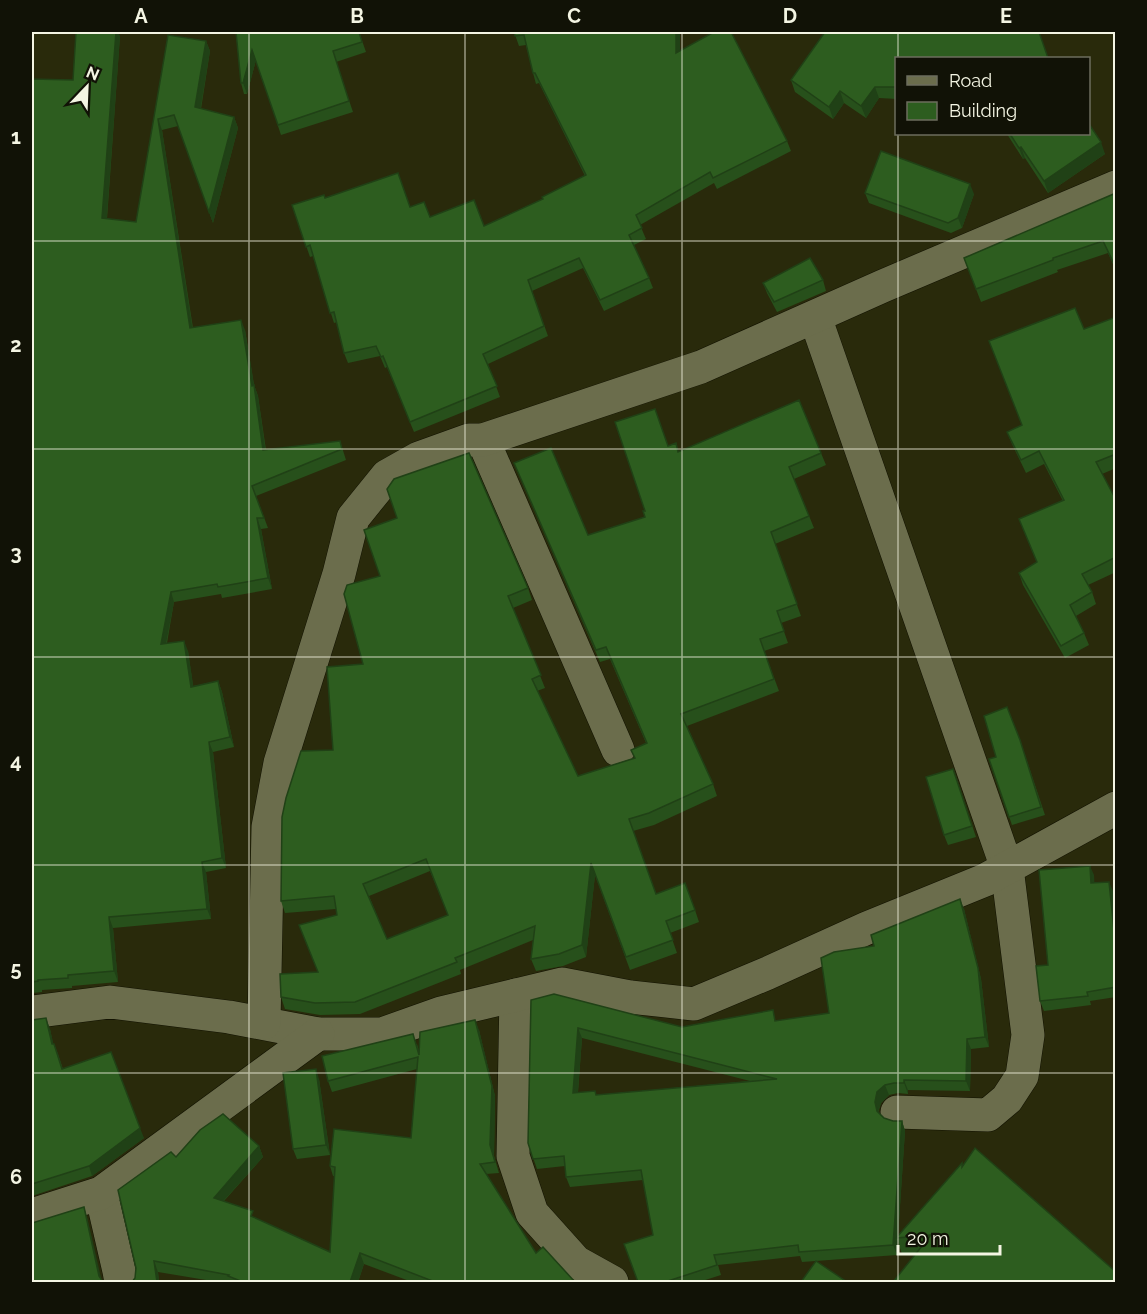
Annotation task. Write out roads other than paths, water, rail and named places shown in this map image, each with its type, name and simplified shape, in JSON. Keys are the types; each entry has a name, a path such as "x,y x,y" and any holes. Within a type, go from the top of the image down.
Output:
{"street":[{"path":"264,1023 268,827 280,764 339,574 353,518 387,476 419,458 469,440 483,440 701,367 1116,187"},
{"path":"815,317 1007,868 1028,1035 1022,1076 1007,1099 988,1115 897,1112"},
{"path":"483,440 618,750"},
{"path":"32,1012 110,1002 229,1017 318,1034 382,1034 441,1013 562,984 630,997 694,1004 867,928 985,880 1116,808"},
{"path":"516,995 513,1156 532,1213 576,1262 612,1282"},
{"path":"32,1215 101,1193 318,1034"},
{"path":"101,1193 121,1282"}]}
